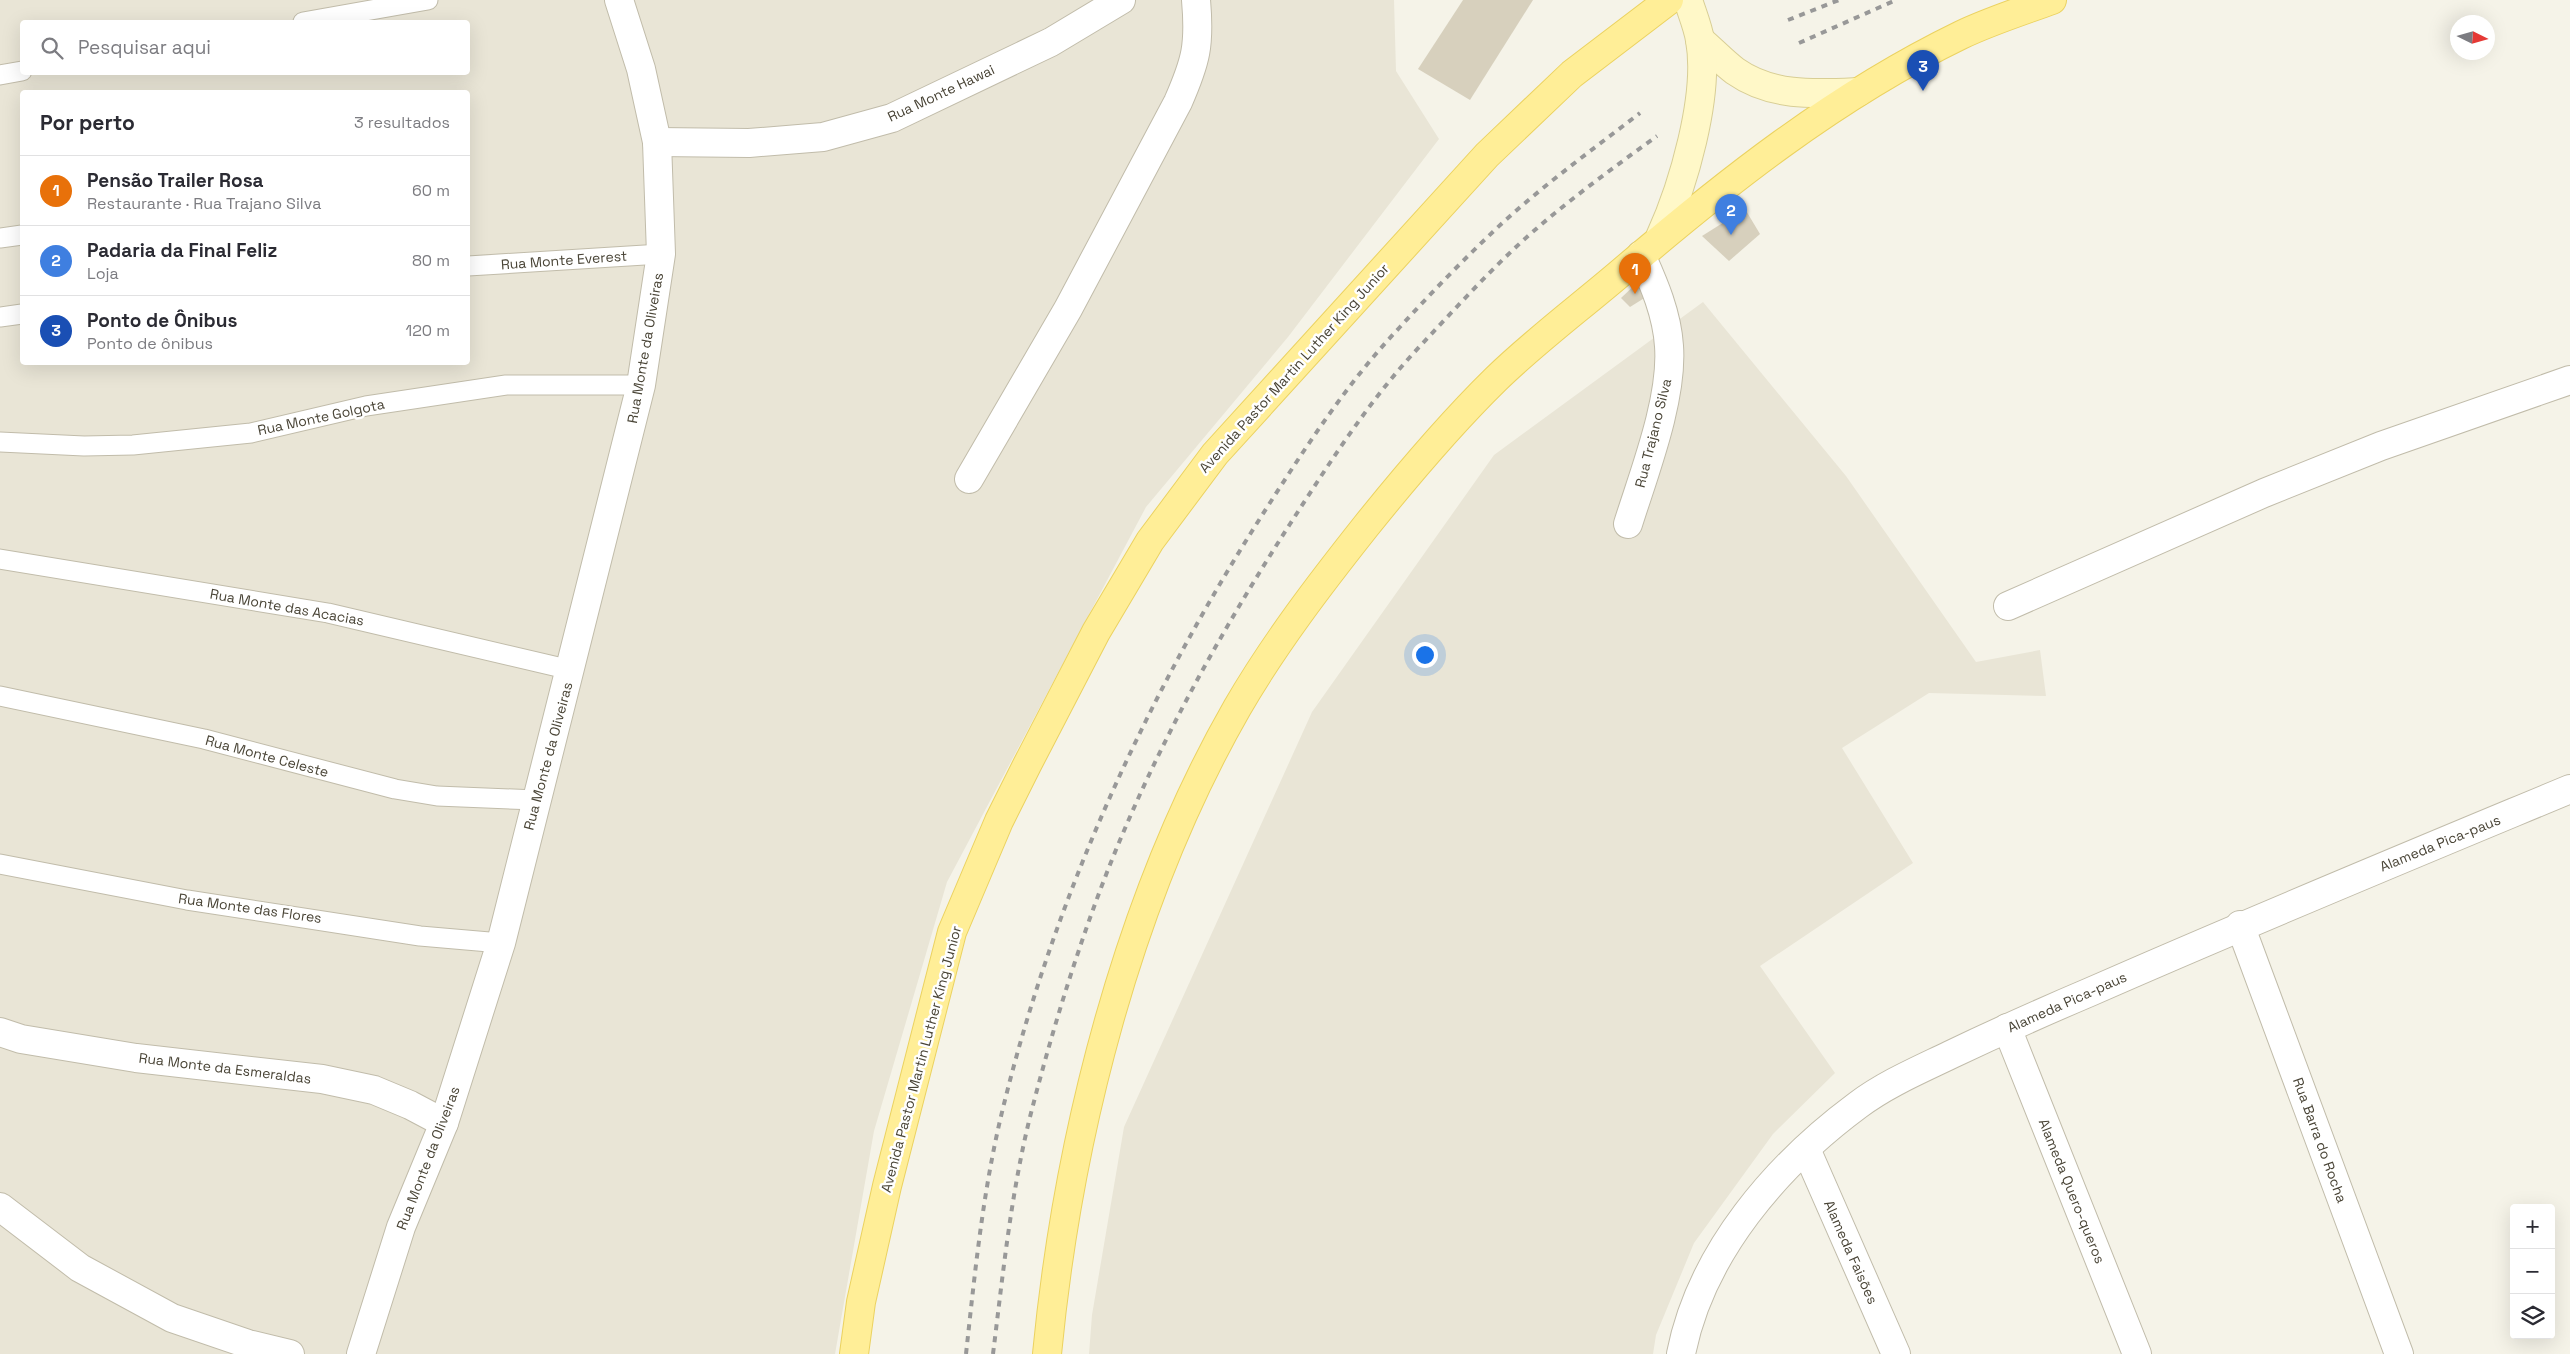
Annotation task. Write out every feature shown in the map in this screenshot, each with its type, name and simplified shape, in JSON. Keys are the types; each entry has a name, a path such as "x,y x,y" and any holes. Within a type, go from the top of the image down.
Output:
{"main road":[{"name":"Avenida Pastor Martin Luther King Junior","path":"854,1354 861,1302 887,1186 952,932 999,822 1027,765 1096,632 1145,550 1215,454 1487,155 1572,74 1669,0"},
{"path":"1651,246 1680,188 1696,120 1702,67 1700,40 1688,0"},
{"path":"1047,1354 1054,1285 1073,1173 1105,1034 1140,927 1186,808 1238,707 1312,594 1411,471 1498,377 1651,246 1796,134 1858,92 1966,32 2052,0"},
{"path":"1700,40 1736,71 1765,86 1794,94 1858,92"}],"street":[{"name":"Rua Monte da Oliveiras","path":"361,1354 401,1227 444,1123 501,943 641,385 661,254 657,142 640,69 619,0"},
{"name":"Rua Monte Hawai","path":"657,142 749,143 823,137 892,118 1052,42 1121,0"},
{"path":"969,479 1068,309 1178,102 1192,70 1198,49 1196,0"},
{"name":"Rua Trajano Silva","path":"1628,524 1668,381 1669,345 1651,246"},
{"path":"2008,606 2264,493 2381,446 2570,380"},
{"name":"Alameda Pica-paus","path":"1681,1354 1685,1334 1711,1269 1761,1194 1806,1150 1859,1104 1911,1074 2008,1028 2240,925 2570,789"},
{"name":"Rua Barra do Rocha","path":"2240,925 2399,1354"},
{"name":"Alameda Quero-queros","path":"2008,1028 2137,1354"},
{"name":"Rua Monte da Esmeraldas","path":"0,1032 20,1039 136,1058 322,1079 374,1090 410,1105 444,1123"},
{"name":"Alameda Faisões","path":"1806,1150 1896,1354"},
{"path":"0,1207 80,1268 172,1318 248,1344 290,1354"}],"lane":[{"path":"314,20 428,0"},
{"path":"0,75 20,71"},
{"path":"0,238 20,235"},
{"name":"Rua Monte Everest","path":"470,266 661,254"},
{"path":"0,317 20,314"},
{"name":"Rua Monte Golgota","path":"0,442 84,446 133,445 250,433 366,406 506,385 641,385"},
{"name":"Rua Monte das Acacias","path":"0,559 328,613 571,670"},
{"name":"Rua Monte Celeste","path":"0,696 204,739 395,789 437,796 536,800"},
{"name":"Rua Monte das Flores","path":"0,864 187,900 420,936 501,943"}],"shaded area":[{"path":"0,0 1394,0 1396,71 1439,139 1288,337 1146,507 947,882 874,1131 835,1354 0,1354"},
{"path":"1703,302 1846,476 1976,662 2040,650 2046,696 1929,693 1842,748 1913,863 1760,966 1835,1073 1773,1134 1694,1243 1656,1335 1653,1354 1089,1354 1092,1315 1124,1127 1312,712 1494,455"}],"building":[{"path":"1463,0 1533,0 1470,100 1418,69"},
{"path":"1745,209 1760,234 1729,261 1702,236"},
{"path":"1637,283 1646,297 1630,307 1621,298"}],"railway":[{"path":"1788,20 1839,0"},
{"path":"1799,43 1896,0"},
{"path":"966,1354 980,1231 990,1169 1003,1108 1024,1029 1049,950 1078,873 1110,798 1182,650 1223,579 1297,461 1346,392 1381,348 1497,228 1549,183 1640,113"},
{"path":"993,1354 1008,1233 1018,1173 1031,1113 1055,1025 1083,938 1123,833 1143,787 1188,697 1237,609 1305,501 1351,432 1402,366 1480,283 1533,232 1585,189 1657,136"}],"place":[{"name":"Ponto de Ônibus","path":"1923,91"},
{"name":"Padaria da Final Feliz","path":"1731,235"},
{"name":"Pensão Trailer Rosa","path":"1635,294"}]}
